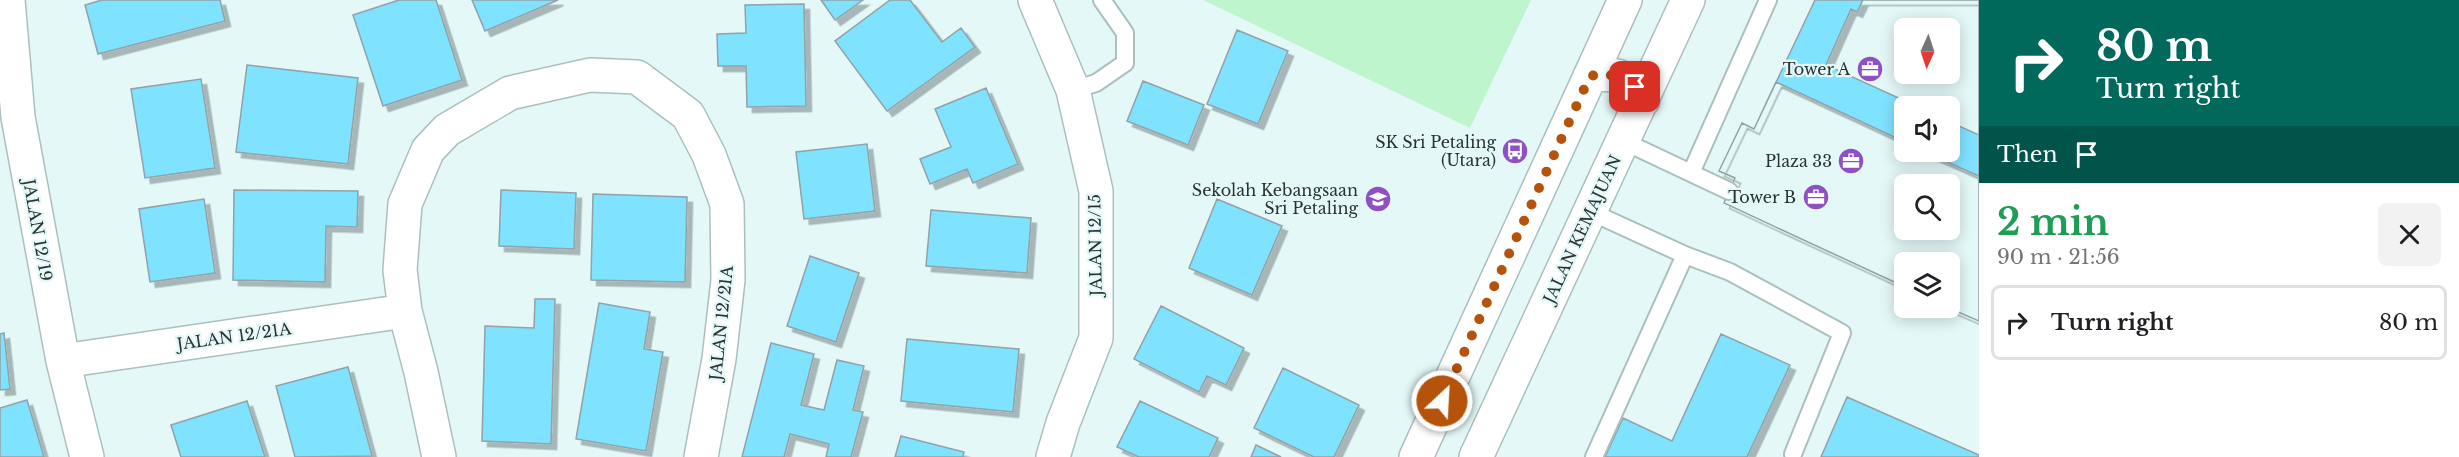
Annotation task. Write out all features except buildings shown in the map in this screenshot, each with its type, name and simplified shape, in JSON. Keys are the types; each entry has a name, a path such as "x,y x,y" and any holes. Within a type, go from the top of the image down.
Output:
{"street":[{"name":"JALAN 12/19","path":"8,0 9,118 63,361 87,457"},
{"name":"JALAN 12/15","path":"1035,0 1073,90 1096,191 1096,338 1063,423 1053,457"},
{"path":"1416,457 1625,0"},
{"name":"JALAN KEMAJUAN","path":"1476,457 1688,0"},
{"path":"1590,76 1606,73 1622,77 1635,87 1643,100"},
{"name":"JALAN 12/21A","path":"439,457 405,311 400,270 405,204 428,150 447,130 510,93 590,75 637,77 688,115 709,155 727,204 728,280 719,359 701,457"},
{"name":"JALAN 12/21A","path":"63,361 405,311"}],"lane":[{"path":"1073,90 1096,83 1125,63 1125,33 1102,0"},
{"path":"1691,173 1768,0"},
{"path":"1623,141 1729,191"},
{"path":"1591,212 1685,255 1730,272 1842,333 1793,454"},
{"path":"1594,457 1685,255"}],"green space":[{"path":"1203,0 1531,0 1470,128"}],"place":[{"name":"Tower A","path":"1870,69"},
{"name":"SK Sri Petaling (Utara)","path":"1515,151"},
{"name":"Plaza 33","path":"1851,161"},
{"name":"Tower B","path":"1816,197"},
{"name":"Sekolah Kebangsaan Sri Petaling","path":"1378,199"}],"route":[{"path":"1442,401 1590,76 1606,73 1622,77 1635,87"}]}
